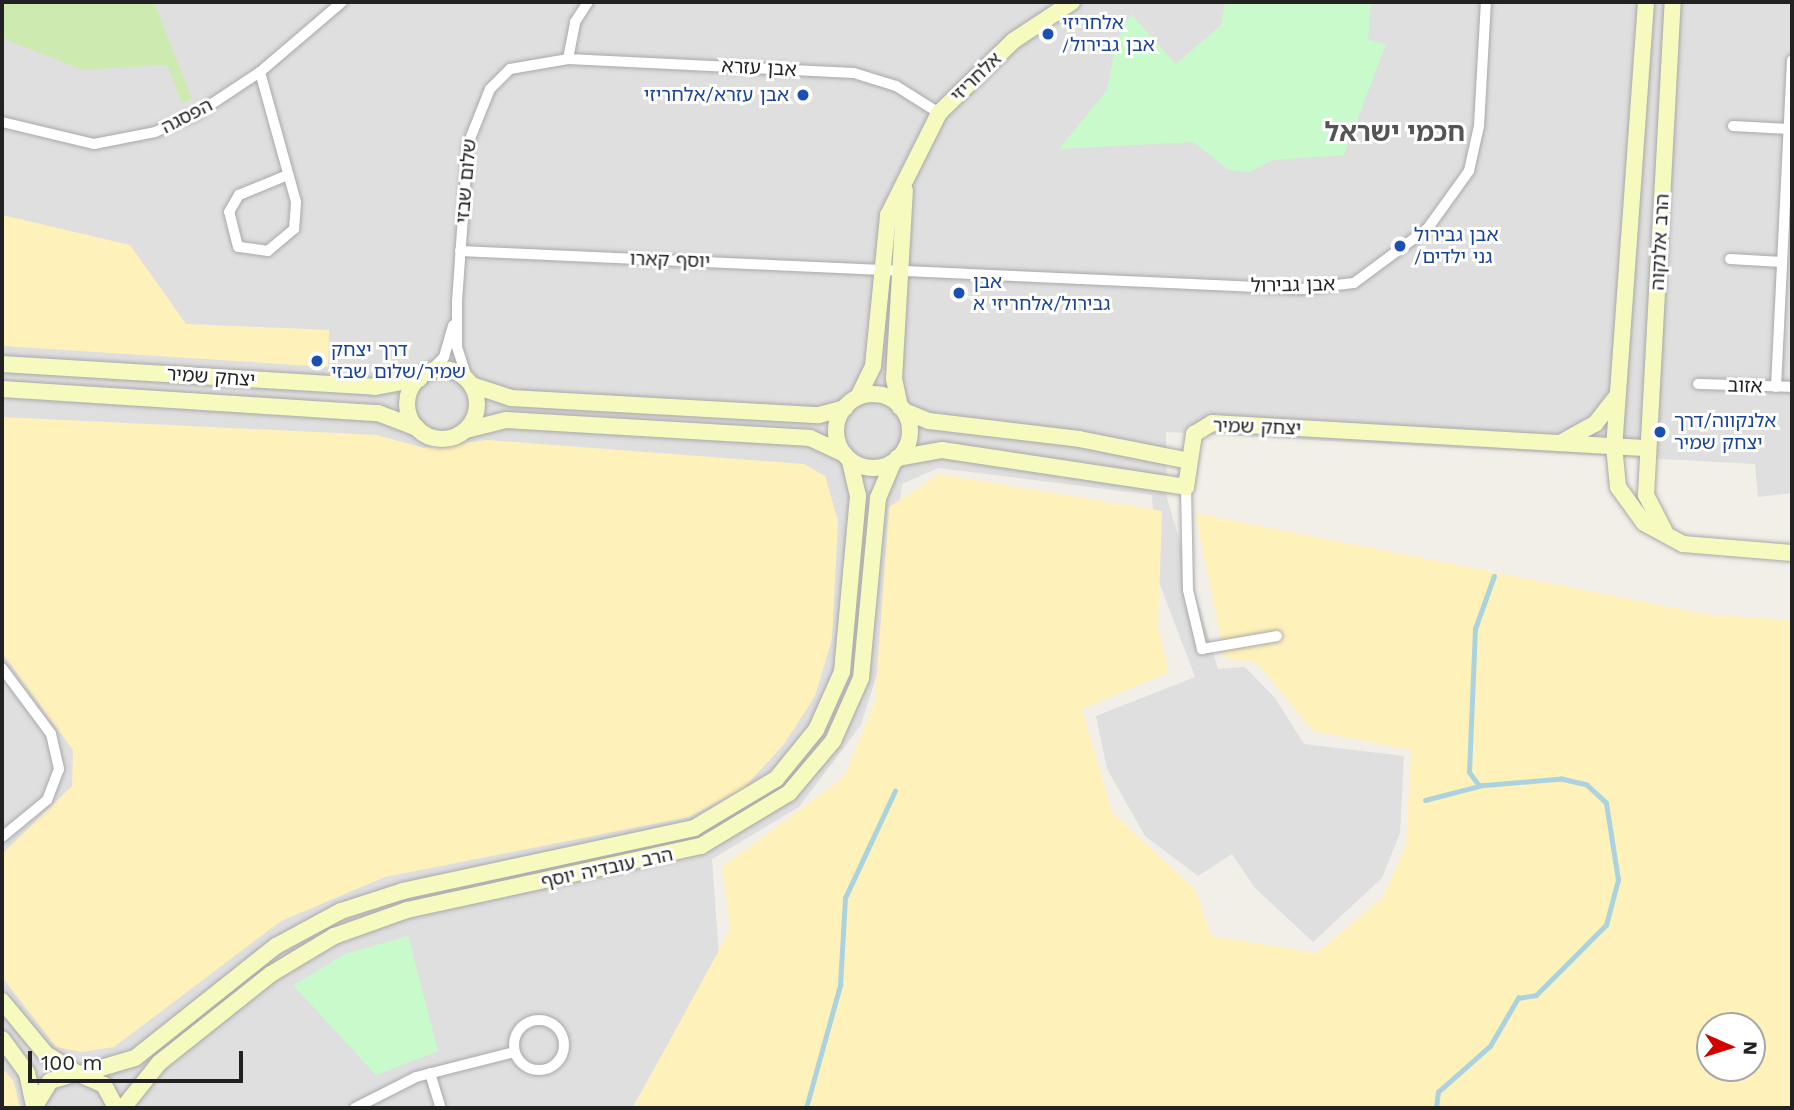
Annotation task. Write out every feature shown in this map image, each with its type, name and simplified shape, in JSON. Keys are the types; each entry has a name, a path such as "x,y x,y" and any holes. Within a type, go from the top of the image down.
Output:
{"main road":[{"name":"אלחריזי","path":"858,397 873,366 880,268 888,215 939,113 1013,41 1072,2"},
{"name":"הרב אלנקוה","path":"1614,446 1646,2"},
{"name":"הרב אלנקוה","path":"1648,448 1673,2"},
{"name":"אלחריזי","path":"902,409 894,379 898,269 907,177"},
{"name":"יצחק שמיר","path":"2,364 375,387 424,376"},
{"path":"450,370 470,383 524,399 819,415 845,408 858,397 881,395 902,409 929,421 1079,439 1189,461 1186,487 1072,465 942,450 871,468 847,457 825,441 796,437 506,420 440,439 417,428 408,403 424,376 450,370"},
{"path":"466,430 476,412 470,383"},
{"name":"יצחק שמיר","path":"2,390 378,412 417,428"},
{"path":"1558,443 1595,424 1617,395"},
{"path":"845,408 836,429 847,457"},
{"path":"895,460 910,433 902,409"},
{"name":"יצחק שמיר","path":"1189,461 1194,434 1212,423 1558,443"},
{"path":"1558,443 1648,448 1646,495 1653,518 1683,544"},
{"path":"1614,446 1628,508 1659,534 1683,544 1792,553"},
{"name":"הרב עובדיה יוסף","path":"34,1107 50,1081 135,1058 276,946 341,911 403,891 694,828 768,785 816,730 842,673 858,496 847,457"},
{"name":"הרב עובדיה יוסף","path":"123,1108 159,1063 271,974 334,936 407,910 701,846 789,793 833,741 861,678 877,505 895,460"},
{"path":"2,1001 46,1054 104,1085 116,1108"},
{"path":"2,1039 27,1073 34,1107"}],"street":[{"name":"הפסגה","path":"2,122 71,141 127,141 195,115 260,72 342,2"},
{"path":"568,59 575,22 588,2"},
{"name":"אבן גבירול","path":"880,268 1302,289 1354,283 1428,228 1469,172 1479,126 1486,2"},
{"name":"אבן עזרא","path":"568,59 854,73 896,86 939,113"},
{"name":"שלום שבזי","path":"470,383 457,347 457,302 468,144 490,89 510,69 568,59"},
{"path":"1776,387 1792,60"},
{"path":"260,72 288,175 294,229 268,251 238,247 229,212 239,195 288,175"},
{"path":"1733,126 1789,130"},
{"name":"יוסף קארו","path":"460,251 880,268"},
{"path":"1730,259 1782,262"},
{"name":"שלום שבזי","path":"424,376 444,357 457,302"},
{"name":"אזוב","path":"1698,384 1792,387"},
{"path":"1186,487 1188,590 1202,649 1278,636"},
{"path":"2,668 51,734 60,769 47,800 2,837"},
{"path":"532,1021 551,1024 563,1039 560,1058 545,1070 526,1067 514,1052 517,1033 532,1021"},
{"path":"355,1108 430,1073 514,1052"},
{"path":"430,1073 441,1108"}],"shaded area":[{"path":"2,2 1792,2 1792,493 1758,497 1755,464 1166,432 1167,498 1218,669 1245,667 1275,698 1304,744 1404,756 1400,833 1382,878 1313,942 1255,888 1232,854 1198,876 1145,836 1107,769 1096,716 1195,677 1156,574 1152,495 938,468 902,484 878,671 861,725 799,807 712,859 719,956 632,1108 2,1108"}],"green space":[{"path":"2,2 154,2 192,99 182,103 167,65 83,70 2,38"},
{"path":"1225,2 1371,2 1368,40 1386,44 1344,155 1272,160 1250,172 1229,170 1193,142 1059,149 1107,90 1117,39 1131,14 1176,64 1221,25"},
{"path":"408,936 438,1051 376,1075 293,985 345,954"}],"sand":[{"path":"2,215 130,245 186,324 329,330 328,367 2,346"},
{"path":"2,417 377,435 424,448 487,440 804,464 825,476 838,521 832,639 815,696 784,744 744,788 689,817 385,877 281,921 114,1047 82,1052 56,1047 2,977 2,854 72,786 73,750 2,653"},
{"path":"939,474 1162,511 1158,627 1169,672 1082,709 1112,812 1196,891 1211,936 1317,953 1382,898 1406,846 1411,750 1313,731 1257,663 1225,658 1195,513 1711,615 1792,620 1792,1108 633,1108 730,930 722,867 844,777 875,701 889,507"},
{"path":"2,1068 14,1082 20,1108 2,1108"}],"waterway":[{"path":"1436,1108 1438,1092 1490,1046 1518,998 1536,995 1606,925 1618,880 1606,803 1587,785 1562,779 1479,786 1469,772 1475,629 1494,576"},
{"path":"1425,800 1479,786"},
{"path":"806,1108 840,985 845,898 895,791"}],"place":[{"name":"אלחריזי /אבן גבירול","path":"1048,34"},
{"name":"אבן עזרא/אלחריזי","path":"803,95"},
{"name":"אבן גבירול /גני ילדים","path":"1400,246"},
{"name":"אבן גבירול/אלחריזי א","path":"959,293"},
{"name":"דרך יצחק שמיר/שלום שבזי","path":"317,361"},
{"name":"אלנקווה/דרך יצחק שמיר","path":"1660,432"}],"district":[{"name":"חכמי ישראל","path":"1395,133"}]}
